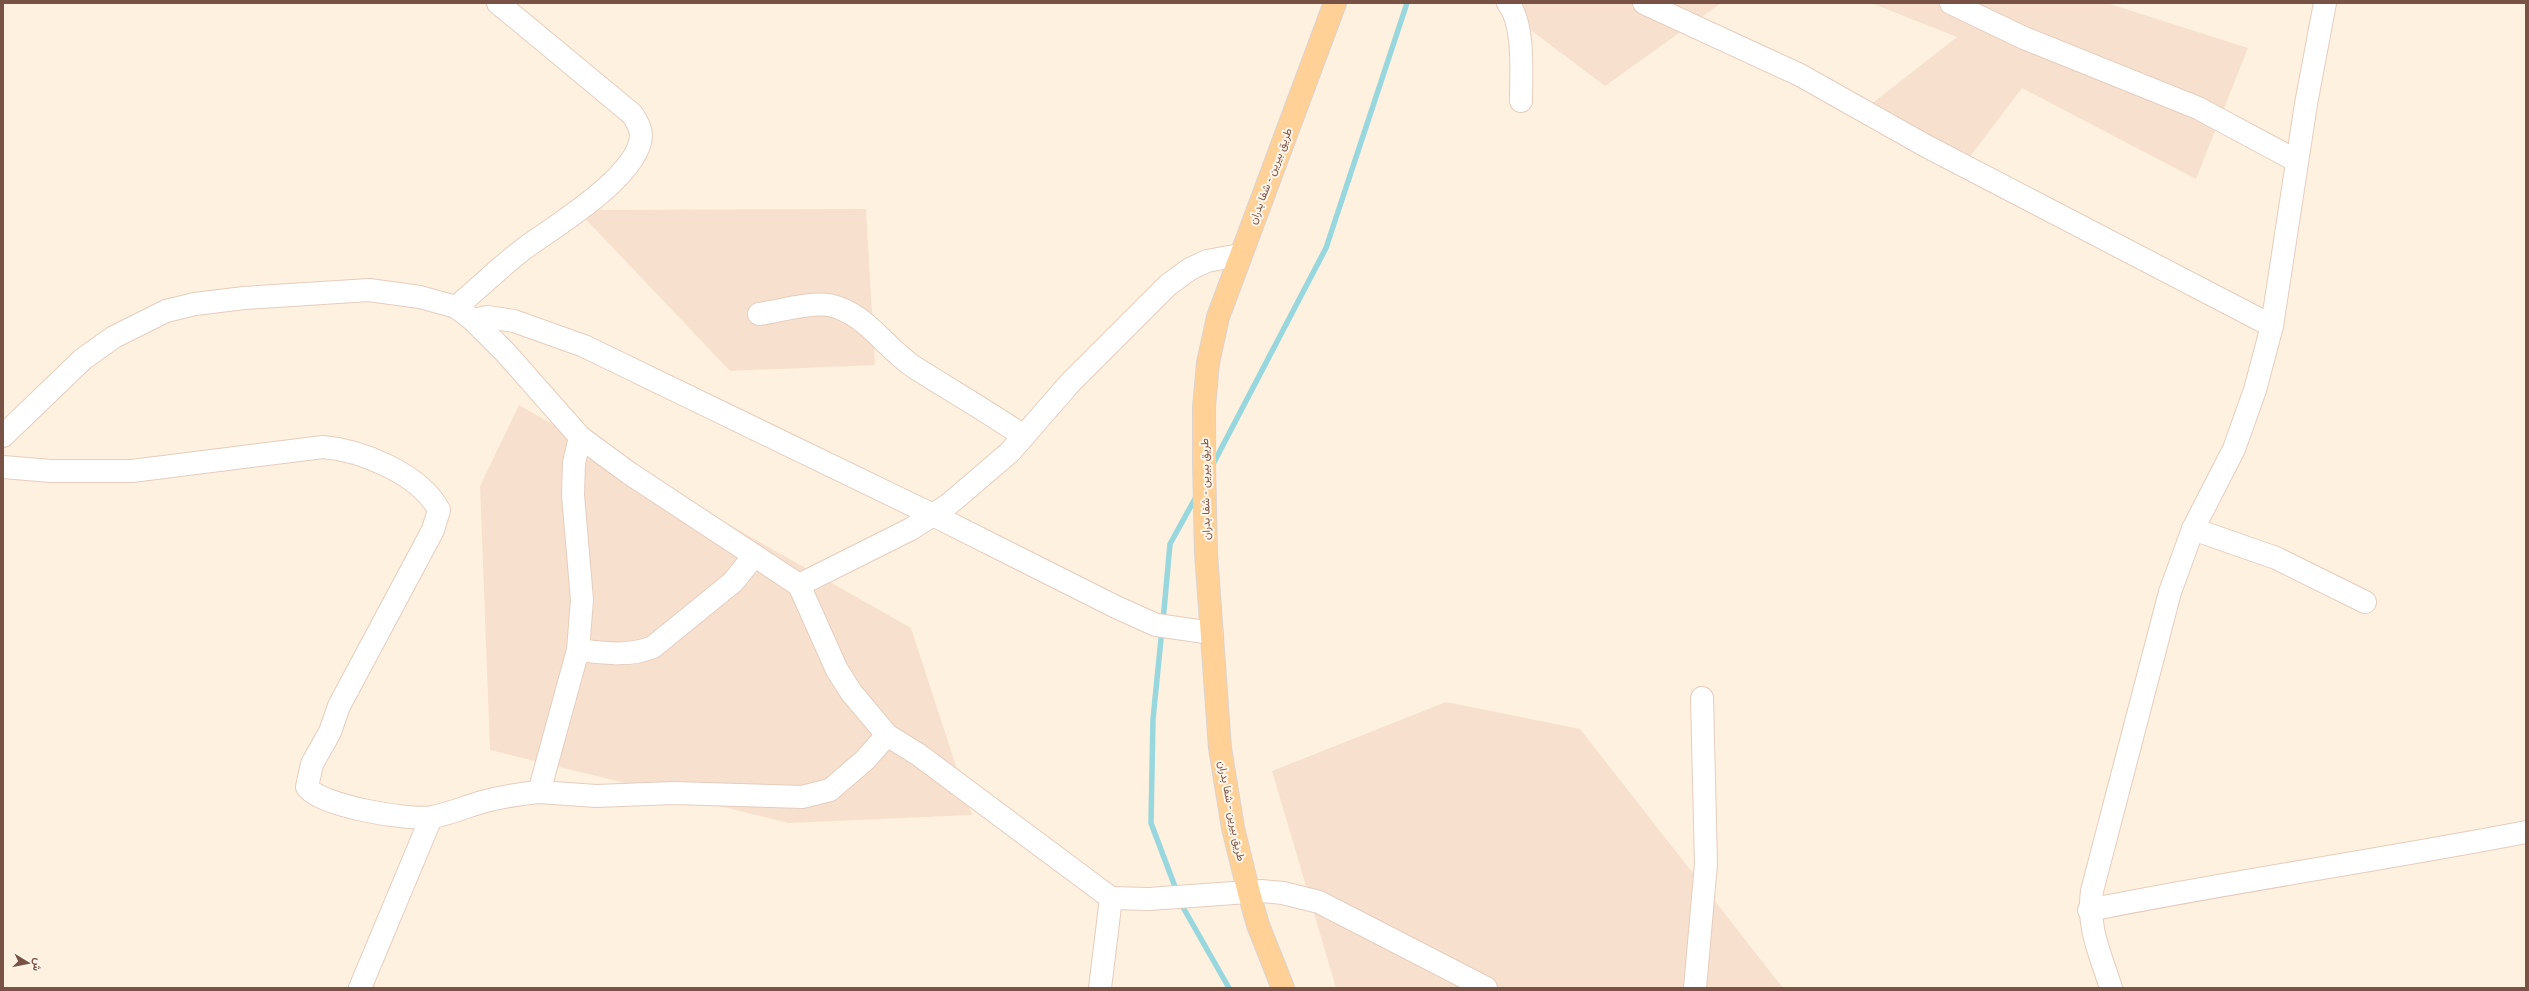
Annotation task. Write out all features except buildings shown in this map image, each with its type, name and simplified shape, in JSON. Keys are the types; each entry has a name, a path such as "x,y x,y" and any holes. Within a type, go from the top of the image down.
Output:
{"main road":[{"name":"طريق بيرين - شفا بدران","path":"1283,988 1258,925 1249,892 1225,782 1206,553 1204,407 1208,363 1218,316 1335,3"}],"street":[{"path":"464,314 525,248 592,200 624,170 637,150 641,137 639,125 621,104 498,3"},
{"path":"1508,3 1512,8 1518,34 1521,59 1521,101"},
{"path":"1644,3 1800,75 1926,146 2272,326"},
{"path":"1951,3 2024,38 2198,108 2297,161"},
{"path":"2111,988 2091,926 2090,910 2092,891 2121,788 2162,621 2193,529 2220,478 2246,419 2272,326 2322,4"},
{"path":"799,585 911,529 948,506 994,467 1098,354 1168,285 1190,269 1207,261 1240,255"},
{"path":"3,436 83,359 114,337 166,311 194,304 244,298 369,290 420,297 464,314 514,321 584,346 1156,625 1212,633"},
{"path":"759,314 818,305 843,310 861,320 880,335 892,349 914,367 1022,435"},
{"path":"464,314 538,387 580,437 607,458 754,556 779,570 799,585 837,670 856,698 887,735 925,759 1111,898 1149,900 1249,892 1283,892 1319,902 1486,988"},
{"path":"539,792 578,650 582,600 573,495 574,462 580,437"},
{"path":"3,467 52,471 132,471 323,447 353,451 373,459 418,486 435,502 439,510 433,530 339,706 330,732 312,764 307,787 311,792 338,804 376,813 431,818 487,801 539,792 596,796 673,793 802,797 830,790 865,760 887,735"},
{"path":"2193,529 2276,558 2365,602"},
{"path":"578,650 627,654 653,647 733,582 754,556"},
{"path":"1695,988 1706,864 1702,698"},
{"path":"360,988 431,818"},
{"path":"2090,910 2208,886 2405,855 2526,832"},
{"path":"1100,988 1111,898"}],"shaded area":[{"path":"1495,3 1721,3 1605,86"},
{"path":"1871,3 2107,3 2248,48 2196,179 2022,88 1959,171 1856,116 1957,37"},
{"path":"866,209 875,365 730,371 577,210"},
{"path":"519,405 911,628 972,815 789,823 490,750 480,486"},
{"path":"1446,702 1580,729 1783,988 1336,988 1272,771"}],"waterway":[{"path":"1211,468 1326,248 1407,3"},
{"path":"1163,621 1170,544 1197,495"},
{"path":"1162,629 1153,719 1151,823 1177,892"},
{"path":"1180,902 1229,988"}]}
